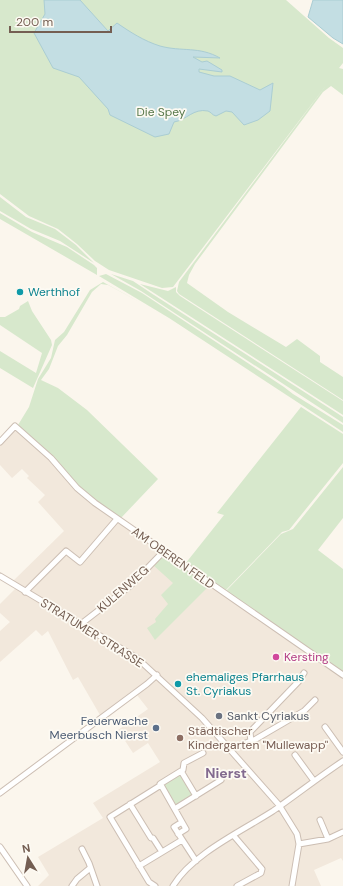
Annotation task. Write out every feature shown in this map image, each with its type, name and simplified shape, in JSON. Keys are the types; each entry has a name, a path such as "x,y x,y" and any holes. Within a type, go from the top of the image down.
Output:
{"street":[{"name":"AM OBEREN FELD","path":"0,442 15,426 51,458 87,497 343,674"},
{"path":"25,592 66,551 80,562 118,519"},
{"name":"KULENWEG","path":"81,624 130,586 164,551"},
{"name":"STRATUMER STRASSE","path":"0,576 137,658 156,675 188,704 230,749 279,806 297,834 299,844"},
{"path":"251,742 250,732 299,681 304,673"},
{"path":"0,793 147,684 156,675"},
{"path":"230,749 251,742 304,711 315,700"},
{"path":"325,727 343,752"},
{"path":"155,886 149,882 110,817 183,770 184,763 203,753"},
{"path":"295,755 314,781"},
{"path":"173,886 180,875 196,861 279,806 343,761"},
{"path":"181,771 196,796"},
{"path":"176,808 221,780"},
{"path":"161,785 176,808 176,813 182,822 174,827 196,861"},
{"path":"130,804 151,838 153,838 162,852"},
{"path":"320,820 328,839"},
{"path":"292,886 299,844 328,839 343,832"},
{"path":"234,836 262,869 261,873 237,886"},
{"path":"139,866 182,840"},
{"path":"0,847 27,886"},
{"path":"82,849 89,863 97,886"},
{"path":"72,886 77,879 90,869"}],"shaded area":[{"path":"13,430 17,430 49,459 90,503 343,676 343,861 341,858 314,870 321,886 38,886 49,875 38,857 103,818 93,803 160,762 148,743 133,753 118,730 148,709 133,690 100,715 78,677 73,680 48,631 42,636 36,630 0,662 0,631 10,622 0,613 0,604 18,586 12,582 64,531 38,502 45,495 27,478 29,476 22,469 12,478 0,465 0,444"}],"green space":[{"name":"Die Spey","path":"0,0 286,0 329,38 343,48 343,63 339,68 343,69 343,95 331,86 323,92 195,264 189,275 187,283 228,312 286,347 297,339 320,356 320,362 343,377 343,400 179,294 177,291 179,282 327,84 173,287 162,288 109,270 95,261 58,229 29,216 0,194"},
{"path":"0,197 26,217 55,229 76,245 94,263 60,241 31,229 0,211"},
{"path":"0,213 32,232 67,247 94,265 97,268 97,275 0,219"},
{"path":"106,274 142,293 293,394 343,425 343,432 169,318 99,276"},
{"path":"111,274 133,281 343,417 343,423 141,291"},
{"path":"103,282 143,304 108,285 101,284 92,292 67,335 58,346 49,369 41,380 58,388 87,410 158,479 120,519 88,496 18,425 29,407 38,379 51,358 55,340 64,332 90,290"},
{"path":"140,284 168,291 176,287 176,292 180,296 343,401 343,415"},
{"path":"28,301 32,311 51,340 52,345 33,388 0,368 0,351 36,373 42,353 0,325 0,317 5,317 19,309 20,306"},
{"path":"301,407 343,434 343,463 289,530 282,532 225,591 185,564 224,515 217,513"},
{"path":"343,467 343,518 318,550 343,569 343,673 226,591 281,534 293,529"},
{"path":"165,555 208,585 208,587 155,640 147,628 156,622 155,619 168,604 161,595 173,583 153,565"},
{"path":"180,773 194,795 177,806 163,784"}],"water":[{"path":"44,0 80,0 108,31 117,23 132,33 154,44 168,48 205,52 220,58 193,57 202,62 207,61 222,70 222,72 199,69 199,72 214,76 230,76 260,90 273,83 270,111 258,120 244,125 232,112 226,111 216,116 208,111 198,111 174,122 169,134 155,137 110,115 108,109 79,77 53,68 34,33 45,14"},
{"path":"313,0 343,0 343,44 333,38 308,17"}],"place":[{"name":"Werthhof","path":"20,292"},
{"name":"Kersting","path":"276,657"},
{"name":"ehemaliges Pfarrhaus St. Cyriakus","path":"178,684"},
{"name":"Sankt Cyriakus","path":"219,716"},
{"name":"Feuerwache Meerbusch Nierst","path":"156,728"},
{"name":"Städtischer Kindergarten \"Mullewapp\"","path":"180,738"}],"district":[{"name":"Nierst","path":"226,773"}]}
